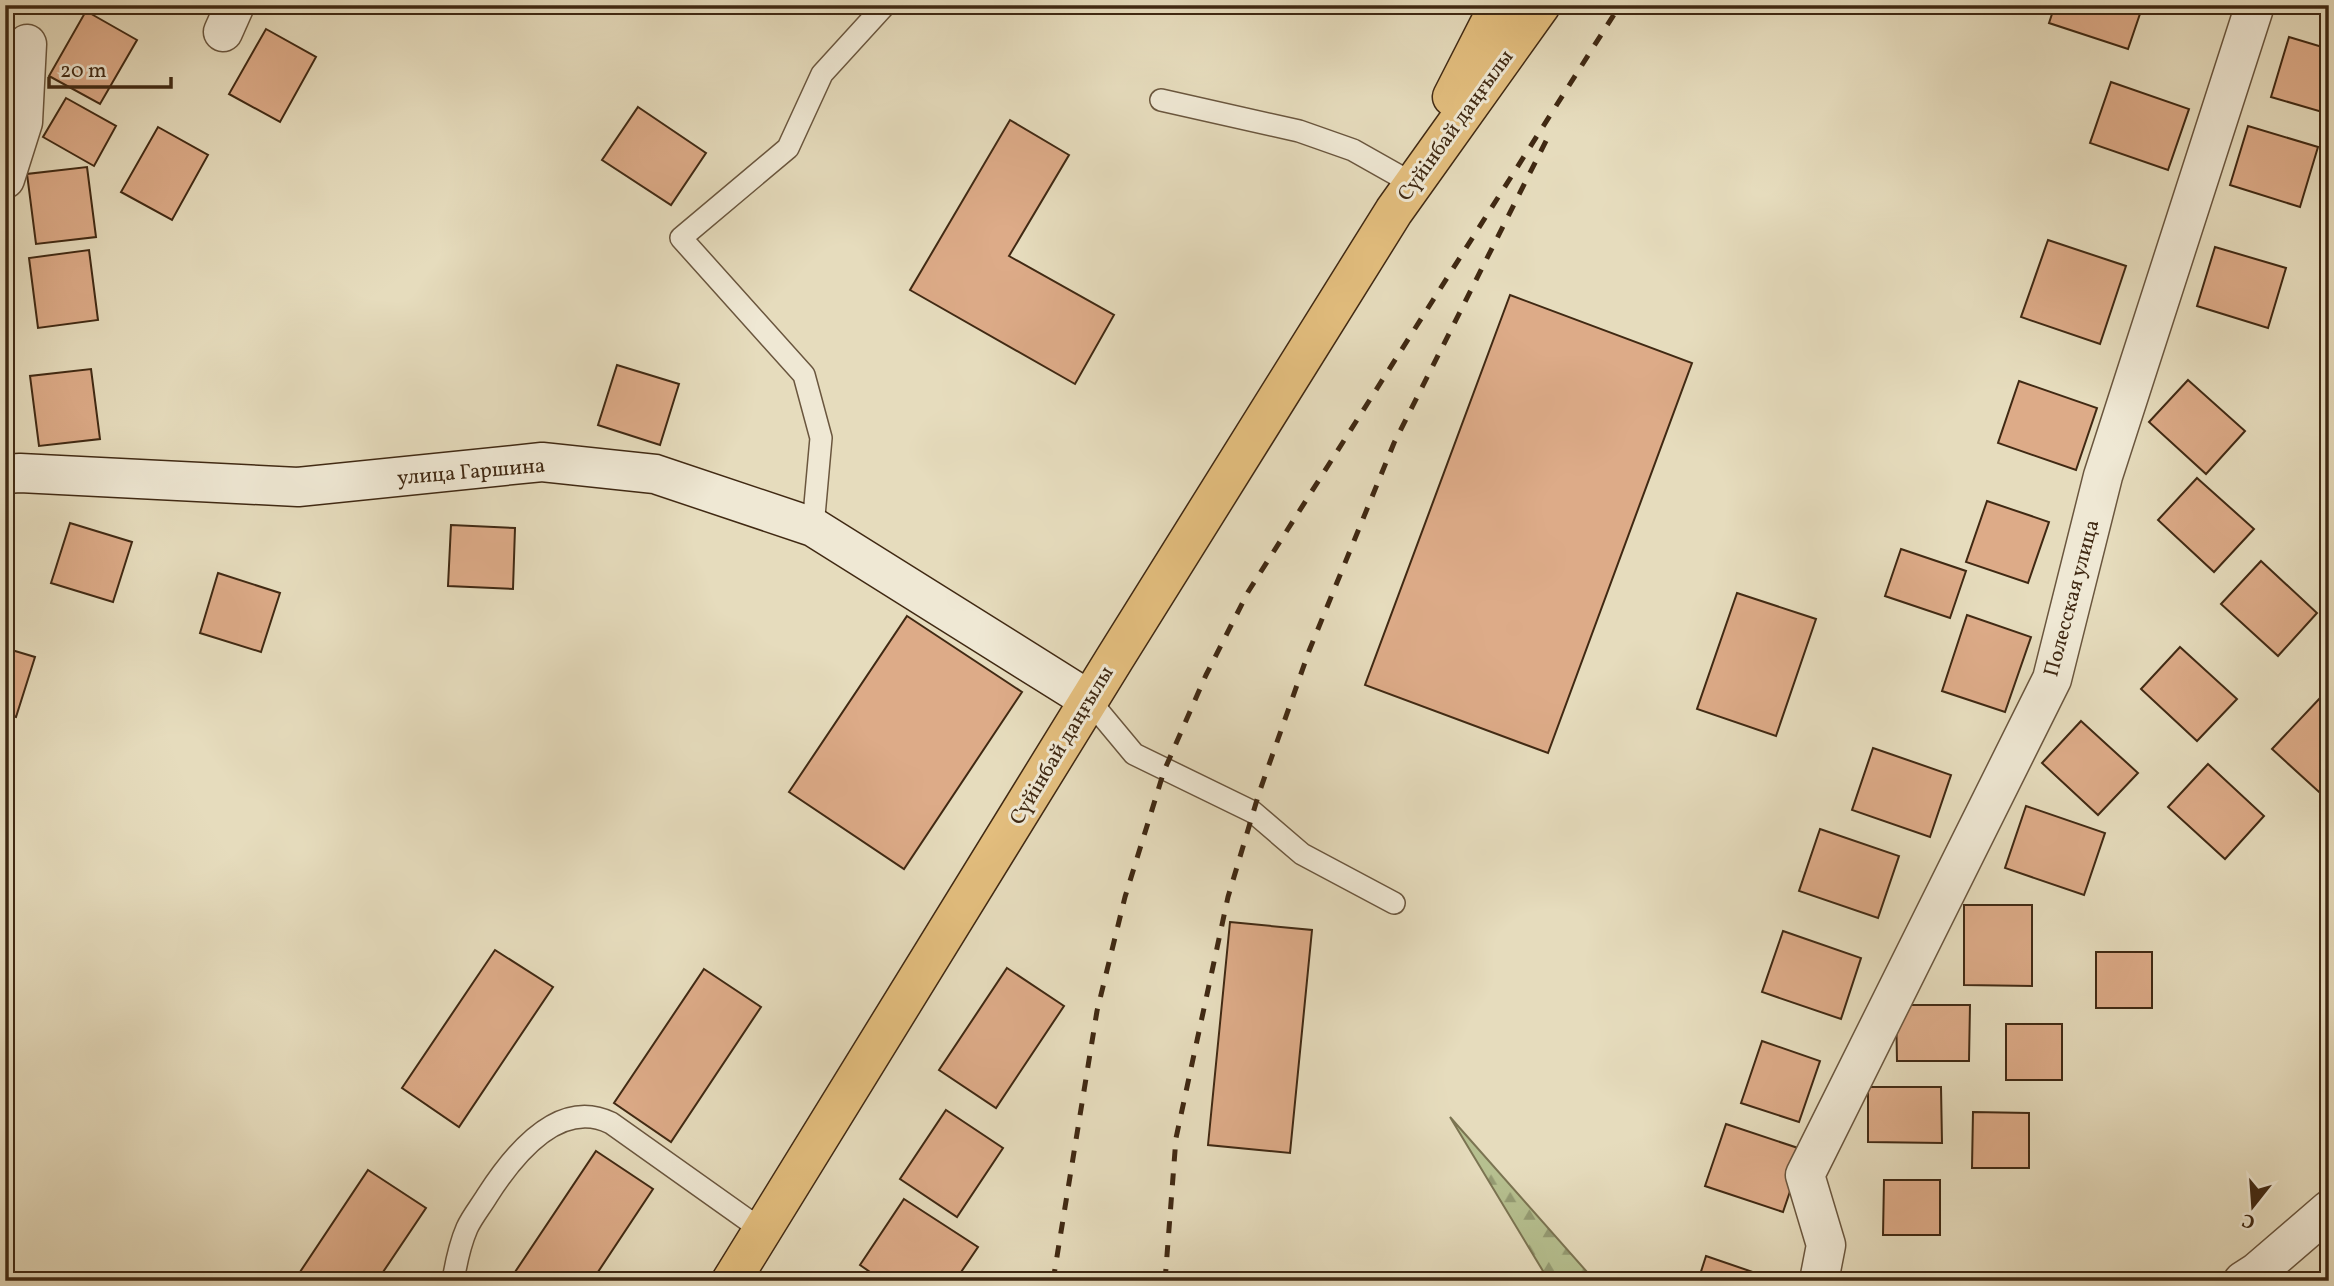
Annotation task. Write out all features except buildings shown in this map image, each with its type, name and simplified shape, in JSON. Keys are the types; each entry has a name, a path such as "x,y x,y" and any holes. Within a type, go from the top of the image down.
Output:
{"main road":[{"name":"Сүйінбай даңғылы","path":"1401,196 1499,5"},
{"name":"Сүйінбай даңғылы","path":"732,1281 1401,196 1541,5"}],"street":[{"name":"Полесская улица","path":"1819,1281 1826,1245 1805,1175 2052,679 2103,476 2255,5"},
{"path":"5,179 23,122 27,44"},
{"name":"улица Гаршина","path":"5,474 298,487 542,462 655,474 813,527 1089,700"},
{"path":"2243,1281 2329,1210"}],"lane":[{"path":"813,527 821,438 804,375 681,238 788,148 822,74 885,5"},
{"path":"1161,100 1299,131 1353,150 1401,196"},
{"path":"1089,700 1134,754 1253,812 1301,854 1394,904"},
{"path":"453,1281 467,1227 504,1170 534,1137 554,1126 588,1115 611,1123 763,1231"}],"green space":[{"path":"1450,1117 1595,1281 1549,1281"}],"railway":[{"path":"1053,1281 1097,1011 1125,897 1164,771 1206,675 1248,592 1620,5"},
{"path":"1165,1281 1176,1138 1228,897 1259,793 1309,651 1394,443 1549,135"}]}
